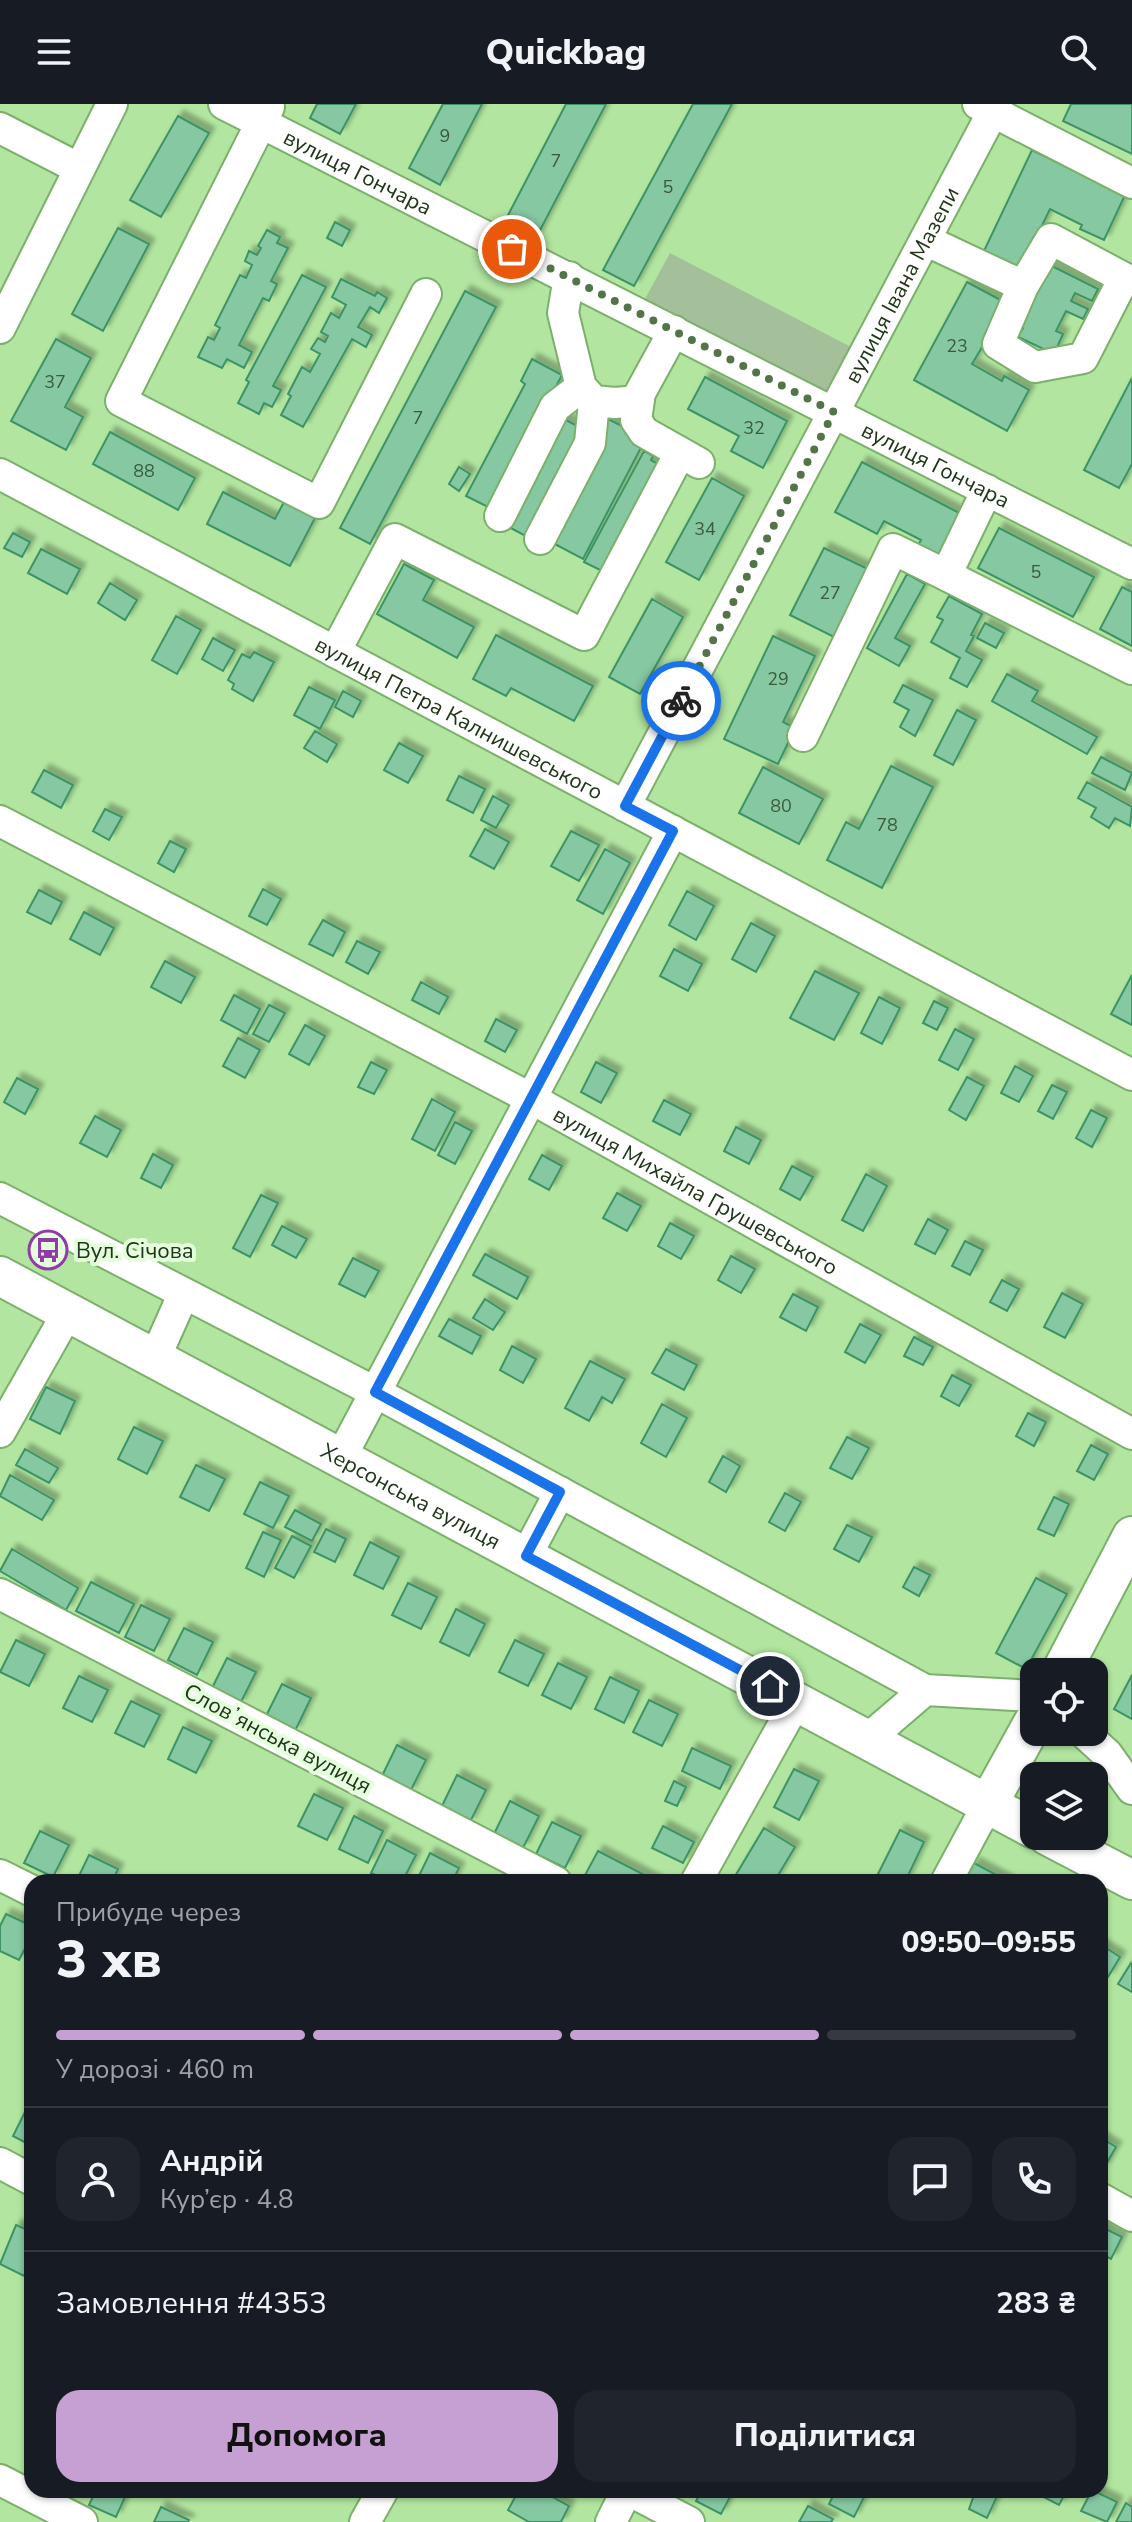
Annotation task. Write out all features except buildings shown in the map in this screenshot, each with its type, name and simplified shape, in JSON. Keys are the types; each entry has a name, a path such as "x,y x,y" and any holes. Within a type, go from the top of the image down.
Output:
{"main road":[{"name":"Херсонська вулиця","path":"0,1276 1020,1821"},
{"path":"1068,1658 1132,1536"},
{"path":"988,1804 1020,1746"},
{"path":"1075,1850 1132,1880"}],"street":[{"path":"0,328 112,104"},
{"name":"вулиця Гончара","path":"224,104 265,113 569,277 1132,564"},
{"path":"989,107 1132,183"},
{"name":"вулиця Івана Мазепи","path":"625,806 925,240 989,107"},
{"path":"265,113 121,401 319,503 426,294"},
{"path":"0,128 78,168"},
{"path":"1051,239 1124,278 1083,358 1035,367 998,344 1023,286 1051,239"},
{"path":"925,240 1023,286"},
{"path":"540,539 590,443 588,394 572,357 563,313 569,277"},
{"path":"335,652 395,539 584,635 690,458 644,432 636,420 638,401 674,331"},
{"path":"500,516 555,407 588,394 615,403 638,401"},
{"name":"вулиця Петра Калнишевського","path":"0,474 1132,1075"},
{"path":"946,575 987,490"},
{"path":"803,736 893,549 1132,669"},
{"name":"вулиця Михайла Грушевського","path":"0,821 532,1099 1132,1434"},
{"path":"341,1457 673,831"},
{"path":"0,1198 375,1392 925,1690 1020,1695"},
{"path":"155,1358 183,1295"},
{"path":"0,1432 68,1312"},
{"path":"526,1556 560,1492"},
{"name":"Словʼянська вулиця","path":"0,1594 541,1874"},
{"path":"869,1738 925,1690"},
{"path":"700,1874 797,1700"},
{"path":"1098,1746 1132,1789"},
{"path":"950,1874 988,1804"},
{"path":"0,1875 24,1887"},
{"path":"0,2163 24,2176"},
{"path":"1108,2202 1132,2216"},
{"path":"0,2480 24,2492"},
{"path":"35,2498 82,2522"},
{"path":"365,2522 378,2498"},
{"path":"611,2522 624,2498"},
{"path":"643,2498 689,2522"}],"green space":[{"path":"670,253 853,348 826,396 645,299"}],"way so far":[{"path":"512,249 834,412 681,701"}],"place":[{"name":"Вул. Січова","path":"48,1250"}],"route":[{"path":"681,701 625,806 673,831 375,1392 560,1492 526,1556 770,1686"}]}
